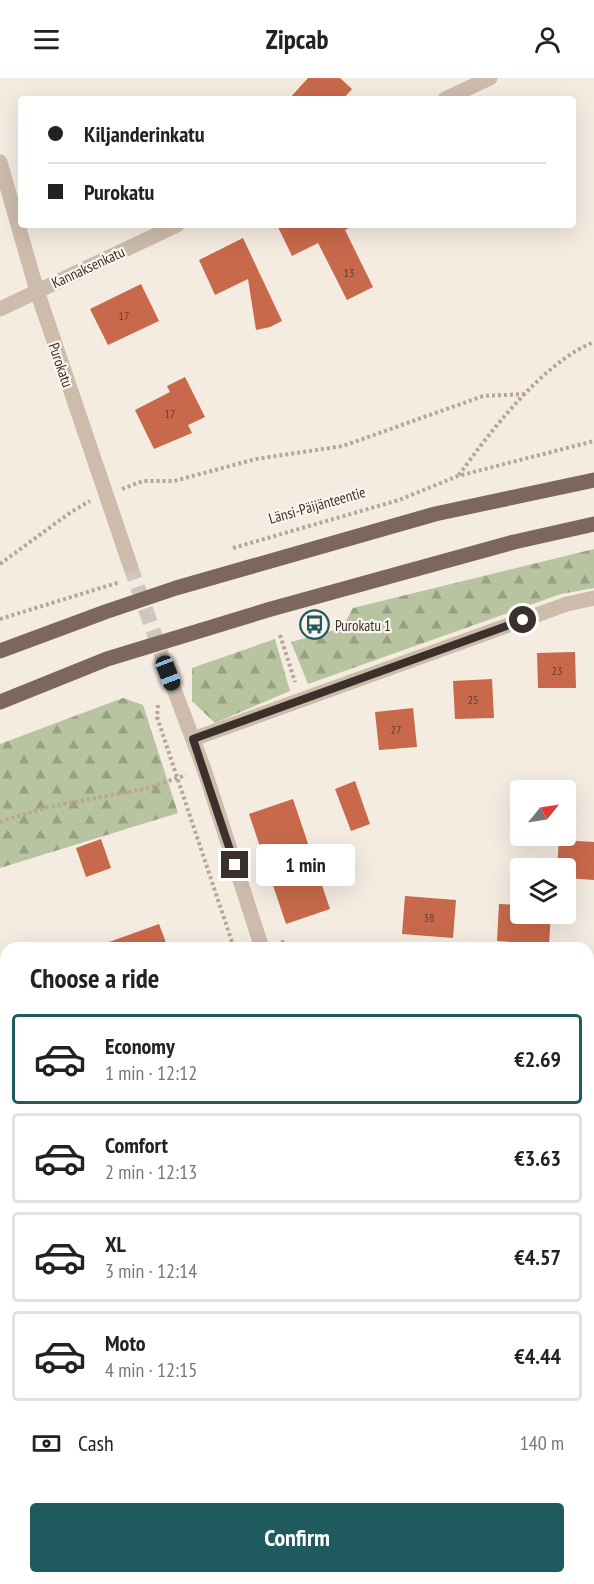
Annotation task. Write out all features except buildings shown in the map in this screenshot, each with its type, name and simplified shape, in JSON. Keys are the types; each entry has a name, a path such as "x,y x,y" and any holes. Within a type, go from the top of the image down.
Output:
{"main road":[{"path":"0,651 105,612 187,585 435,514 594,480"},
{"path":"0,702 107,659 271,609 514,542 594,524"}],"street":[{"path":"451,96 489,78"},
{"name":"Purokatu","path":"0,162 18,225"},
{"name":"Purokatu","path":"19,228 37,291 130,566"},
{"name":"Kannaksenkatu","path":"0,309 171,228"},
{"path":"193,739 567,604 594,598"},
{"path":"168,673 193,739 260,942"}],"path":[{"path":"458,476 483,441 550,369 594,342"},
{"path":"0,564 71,512 91,501 143,481 174,481 255,459 343,446 483,396 526,394"},
{"name":"Länsi-Päijänteentie","path":"227,550 399,500 458,476 594,441"},
{"path":"0,619 124,581"},
{"path":"280,635 301,700"},
{"path":"158,697 157,717 232,942"},
{"path":"0,822 48,807 145,789 177,778"}],"green space":[{"path":"594,549 594,588 561,594 308,684 291,642 342,628 353,608"},
{"path":"275,639 290,691 215,723 192,701 192,668"},
{"path":"123,698 143,705 178,813 0,868 0,744"}],"tunnel":[{"path":"130,565 168,673"}],"place":[{"name":"Purokatu 1","path":"314,625"}],"route":[{"path":"235,865 193,739 523,620"}]}
